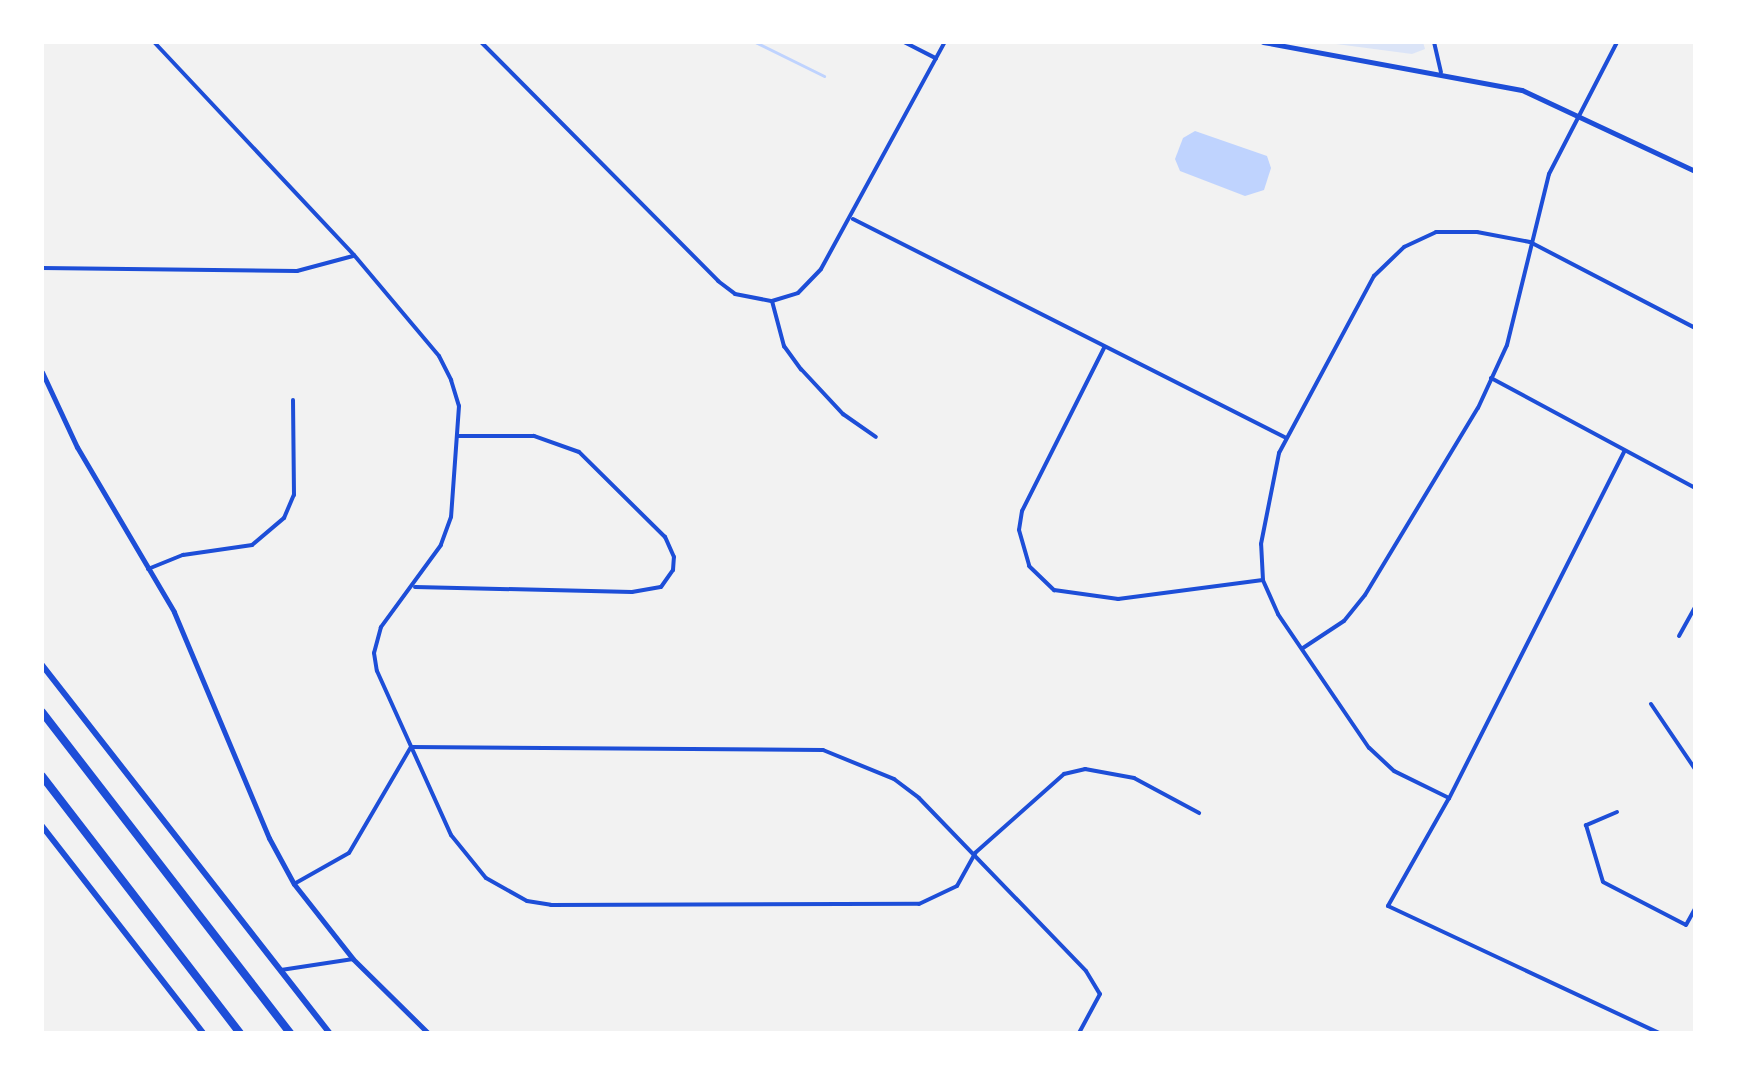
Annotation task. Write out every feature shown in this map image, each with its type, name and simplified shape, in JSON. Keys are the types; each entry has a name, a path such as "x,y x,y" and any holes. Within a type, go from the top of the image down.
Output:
{"highway":[{"path":"42,712 290,1033"},
{"path":"42,776 240,1033"}],"main road":[{"path":"42,665 330,1033"},
{"path":"42,826 203,1033"}],"street":[{"path":"154,42 354,255 439,356 459,406 451,517 441,545 415,587 374,640 377,671 451,835 470,861 507,893 527,901 650,906 919,904 957,886 975,853 1048,783 1085,769 1134,778 1199,813"},
{"path":"481,42 718,281 735,294 772,301 798,293 811,282 853,219 945,42"},
{"path":"904,42 936,58"},
{"path":"1263,42 1292,51 1441,72 1522,90 1577,111 1695,171"},
{"path":"1434,42 1441,72"},
{"path":"1303,648 1344,621 1365,595 1421,509 1491,378 1507,345 1549,174 1577,111 1617,42"},
{"path":"853,219 1287,438"},
{"path":"1449,798 1394,771 1369,748 1325,689 1303,648 1278,614 1263,580 1261,544 1268,492 1287,438 1374,276 1419,237 1455,230 1530,242 1695,328"},
{"path":"42,268 297,271 354,255"},
{"path":"772,301 784,346 801,369 843,414 876,437"},
{"path":"1104,348 1022,511 1019,530 1029,566 1054,590 1118,599 1263,580"},
{"path":"42,372 77,447 174,612 269,838 294,884 353,959 428,1033"},
{"path":"1491,378 1695,488"},
{"path":"148,569 183,555 252,545 284,518 294,495 293,400"},
{"path":"415,587 641,592 661,587 673,570 674,557 665,537 579,452 534,436 457,436"},
{"path":"1624,452 1449,798 1388,906 1659,1033"},
{"path":"1679,636 1695,609"},
{"path":"1651,704 1695,769"},
{"path":"294,884 349,853 411,747"},
{"path":"411,747 823,750 894,779 975,853 1098,987 1097,1005 1079,1033"},
{"path":"1617,812 1586,825 1603,882 1686,925 1695,909"},
{"path":"281,970 353,959"}],"shaded area":[{"path":"1321,42 1423,42 1425,49 1412,54"}],"water":[{"path":"1195,131 1267,156 1271,168 1264,190 1245,196 1180,171 1175,159 1183,138"}],"waterway":[{"path":"755,42 824,76"}]}
